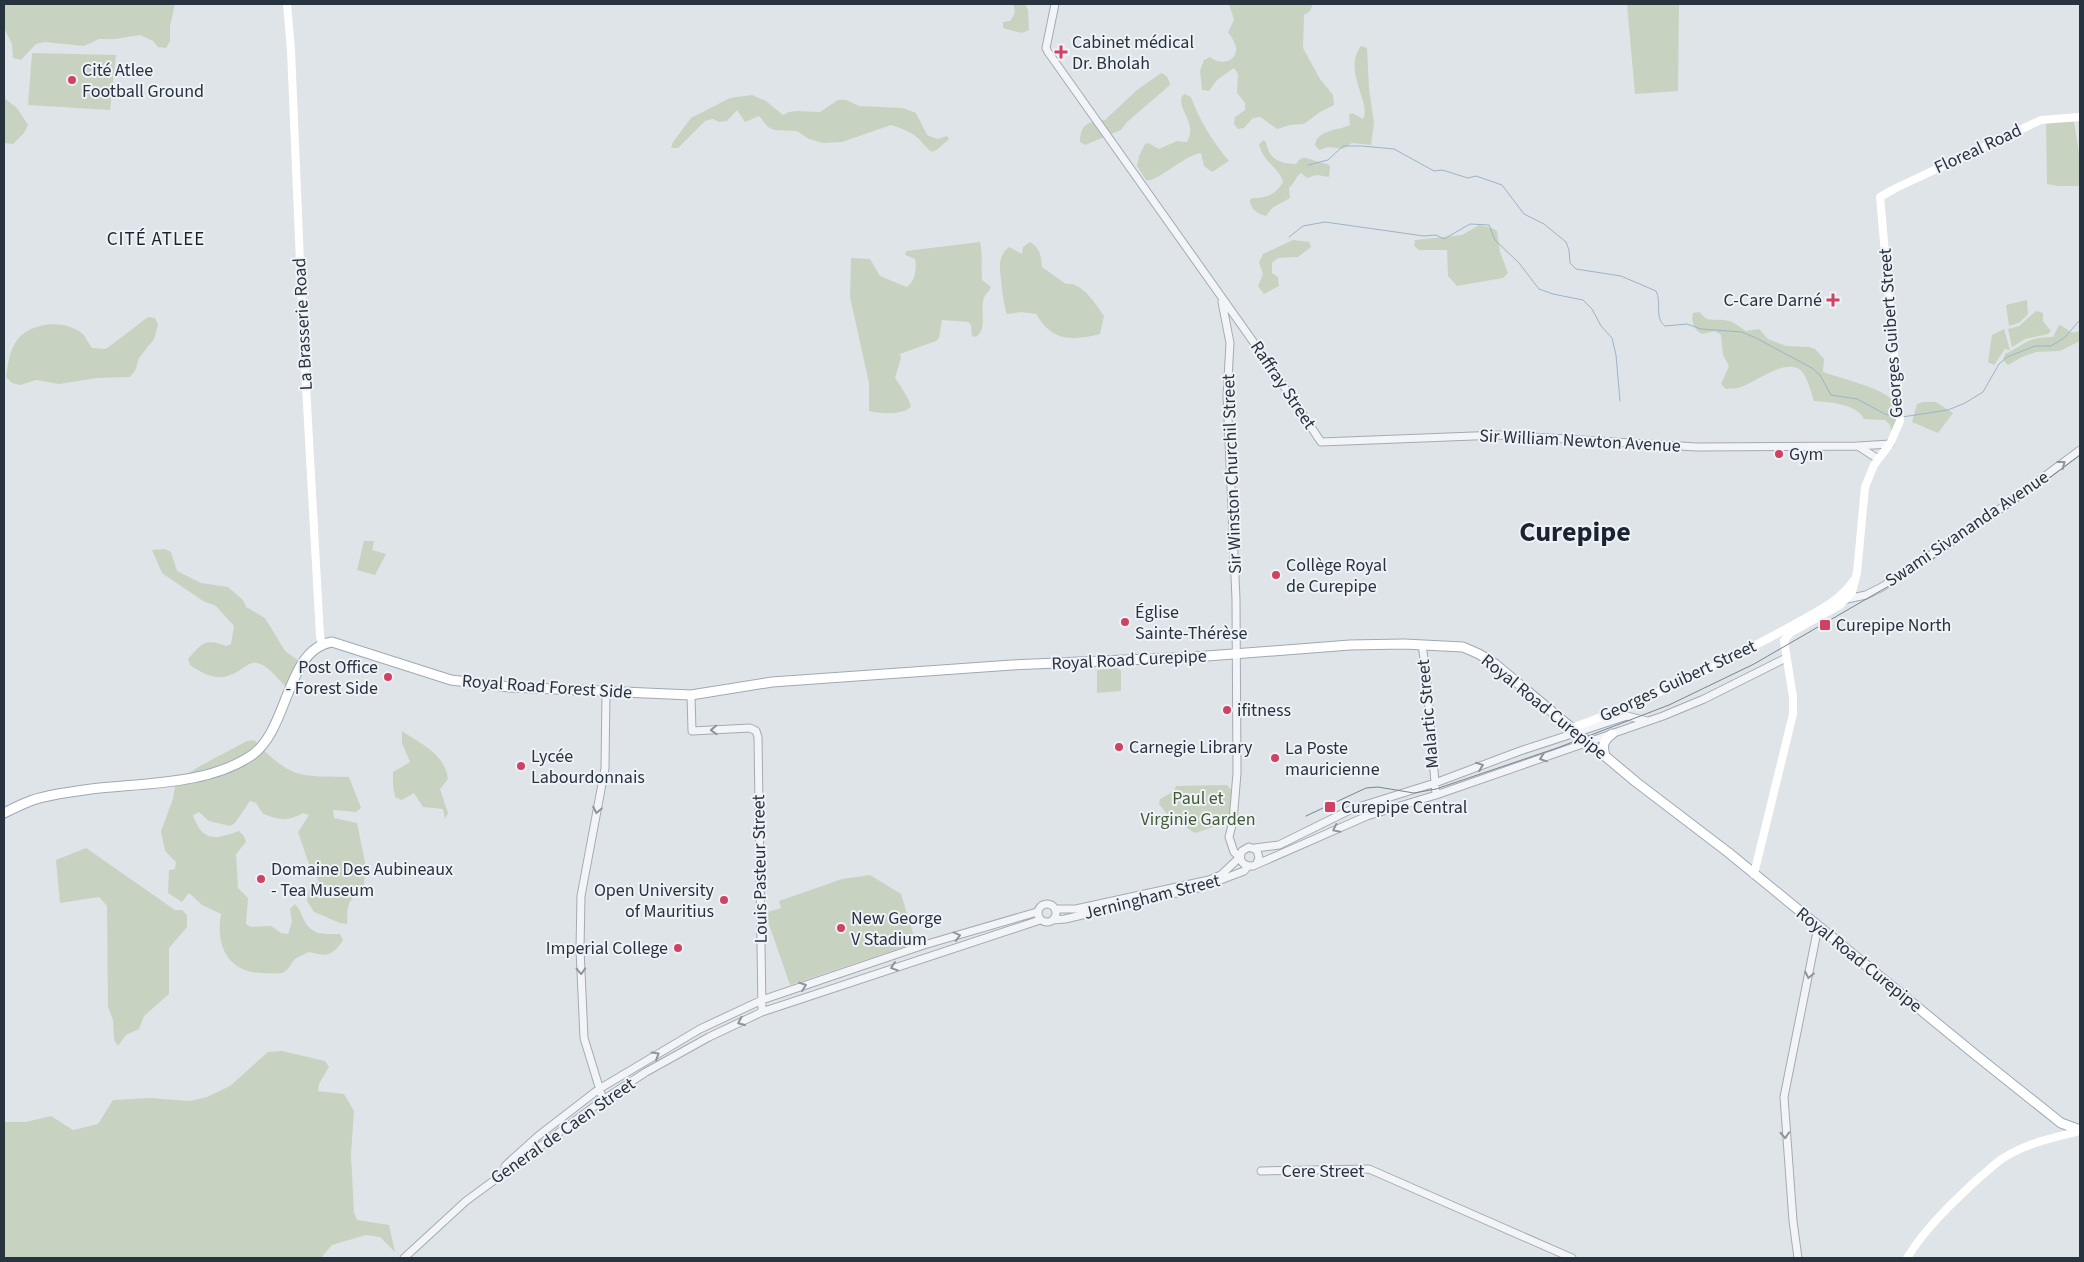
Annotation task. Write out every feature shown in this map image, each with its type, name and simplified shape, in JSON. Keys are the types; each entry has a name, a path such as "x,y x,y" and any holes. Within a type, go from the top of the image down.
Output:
{"main road":[{"name":"La Brasserie Road","path":"287,4 291,50 303,332 320,636 322,644"},
{"name":"Floreal Road","path":"1880,198 1896,188 2036,122 2055,117 2080,117"},
{"name":"Georges Guibert Street","path":"1574,731 1709,669 1835,608 1848,599 1855,583 1865,502 1865,487 1868,475 1890,444 1900,417 1880,198"},
{"name":"Georges Guibert Street","path":"1791,629 1828,605 1855,583"},
{"path":"1754,874 1793,714 1793,697 1784,640 1791,629"},
{"path":"4,813 29,801 89,789 198,778 251,756 269,738 299,669 314,649 322,644"},
{"name":"Royal Road Forest Side","path":"322,644 339,644 451,680 510,687 691,695 748,685"},
{"name":"Royal Road Curepipe","path":"748,685 1012,665 1182,658 1318,646 1422,645 1464,647 1479,654 1552,710 1574,731 1754,874 1977,1056 2064,1124 2080,1130"},
{"path":"1605,756 1603,745 1606,738 1612,734"},
{"path":"2061,1135 2064,1130 2064,1124"},
{"path":"1907,1258 1916,1244 1938,1219 1974,1183 2004,1157 2026,1147 2080,1130"}],"street":[{"name":"Raffray Street","path":"1055,4 1046,48 1048,52 1269,364 1321,442"},
{"name":"Sir Winston Churchil Street","path":"1220,296 1230,343 1227,396 1234,520 1237,653 1237,774 1233,821 1229,837 1231,844"},
{"name":"Raffray Street","path":"1229,332 1233,328 1244,329"},
{"name":"Sir William Newton Avenue","path":"1321,442 1516,435 1697,447 1858,446"},
{"path":"1858,446 1890,444"},
{"path":"1858,446 1878,459"},
{"name":"Swami Sivananda Avenue","path":"1828,605 1861,597 1882,586 1979,524 2080,450"},
{"path":"1855,583 1861,597"},
{"name":"Malartic Street","path":"1422,645 1436,795"},
{"path":"1231,844 1235,854 1240,857 1242,863 1248,866 1257,863 1367,816 1436,795 1648,721 1704,699 1786,658"},
{"path":"603,1100 584,1038 580,907 605,768 606,692"},
{"name":"Louis Pasteur Street","path":"691,695 692,731 750,728 756,731 758,737 762,1012"},
{"path":"1231,844 1237,850 1249,847 1279,845 1352,809 1434,784 1574,731 1627,716 1648,721"},
{"path":"1240,857 1244,848"},
{"path":"1255,848 1260,855 1257,863"},
{"name":"Jerningham Street","path":"1055,909 1076,909 1210,880 1221,875 1240,857"},
{"name":"Jerningham Street","path":"1053,920 1065,919 1202,887 1244,871 1248,866"},
{"path":"1046,904 1055,909 1056,913 1053,920 1046,923 1040,920 1038,912 1040,907 1046,904"},
{"name":"General de Caen Street","path":"479,1190 538,1136 599,1089 700,1029 762,1000 924,945 1038,912"},
{"name":"General de Caen Street","path":"479,1190 603,1100 646,1072 709,1037 762,1012 1040,920"},
{"path":"1798,1258 1793,1221 1784,1096 1818,927"},
{"name":"Cere Street","path":"1261,1171 1369,1169 1572,1258"},
{"path":"404,1258 479,1190"}],"green space":[{"path":"4,4 175,4 170,26 170,41 166,48 158,47 153,41 140,35 115,39 99,39 84,46 44,42 36,44 21,60 13,58 12,44 4,28"},
{"path":"1013,4 1025,4 1028,10 1029,30 1022,33 1003,28 1003,22 1010,21 1014,15"},
{"path":"1229,4 1313,4 1310,11 1304,15 1303,48 1320,79 1333,95 1334,105 1320,112 1304,124 1290,125 1277,129 1260,117 1253,118 1244,128 1238,129 1234,124 1235,117 1245,110 1245,103 1237,93 1238,74 1234,68 1217,80 1209,91 1202,90 1200,71 1204,60 1210,57 1217,61 1225,62 1235,55 1236,46 1228,32 1234,20"},
{"path":"1627,4 1679,4 1678,91 1635,94"},
{"path":"1361,46 1367,48 1369,88 1374,123 1371,145 1352,143 1343,149 1329,147 1319,150 1315,145 1320,136 1329,131 1350,125 1349,115 1352,113 1363,119 1365,112 1364,104 1355,66 1356,56"},
{"name":"Cité Atlee Football Ground","path":"32,53 116,55 110,110 28,105"},
{"path":"1161,73 1165,75 1170,85 1127,122 1121,130 1085,145 1080,142 1080,136 1086,125 1094,121 1105,120 1137,90"},
{"path":"1185,94 1191,97 1207,130 1229,161 1212,172 1204,166 1201,153 1187,158 1151,180 1146,180 1137,166 1139,156 1145,144 1148,143 1159,149 1177,141 1187,142 1190,128 1181,101 1182,96"},
{"path":"752,95 766,101 783,115 796,111 820,112 838,100 846,100 859,106 903,108 916,113 927,135 937,139 947,136 949,139 936,151 930,151 913,135 891,125 842,142 823,143 809,139 797,131 774,130 768,127 759,116 745,122 737,110 727,121 719,122 713,119 705,121 678,148 671,148 673,142 691,118 730,98"},
{"path":"4,98 17,108 28,125 24,133 13,144 4,143"},
{"path":"2046,122 2074,122 2080,159 2080,186 2047,184"},
{"path":"1263,140 1266,142 1272,156 1280,162 1296,164 1300,159 1304,158 1330,166 1329,177 1317,175 1307,178 1301,173 1297,176 1289,188 1290,198 1272,208 1266,216 1255,211 1251,206 1250,200 1270,195 1283,182 1278,172 1261,151 1259,145"},
{"path":"1479,225 1497,231 1500,252 1508,273 1503,278 1457,286 1448,276 1447,250 1419,250 1414,246 1415,240 1462,235"},
{"path":"1293,240 1309,242 1311,247 1298,257 1278,258 1272,263 1272,273 1278,277 1279,286 1264,294 1258,286 1263,274 1259,262 1263,254"},
{"path":"980,242 982,280 991,287 984,297 983,325 979,334 976,337 972,336 971,325 968,322 942,320 939,338 936,341 900,354 901,358 895,378 911,407 897,413 869,411 869,383 850,297 851,258 870,259 880,276 907,287 914,278 916,267 915,259 905,255 906,251"},
{"path":"1030,242 1041,256 1042,267 1066,284 1072,284 1083,290 1097,305 1104,316 1100,334 1081,338 1064,337 1049,330 1036,314 1021,312 1007,314 1001,280 1001,258 1009,247 1022,254 1023,247"},
{"path":"2027,300 2028,314 2019,323 2009,326 2006,305"},
{"path":"2036,311 2043,313 2043,321 2051,331 2048,334 2025,339 2012,347 2008,329 2019,326"},
{"path":"1700,312 1709,320 1731,322 1746,331 1759,329 1768,339 1786,346 1815,349 1824,359 1823,372 1868,387 1884,394 1893,401 1897,413 1895,430 1891,430 1890,425 1885,420 1864,419 1849,407 1835,403 1814,401 1802,371 1792,367 1777,369 1739,388 1726,389 1721,384 1729,366 1723,355 1721,335 1715,331 1702,334 1695,328 1692,316 1693,313"},
{"path":"148,317 155,318 158,325 154,339 139,358 135,371 130,377 97,378 59,384 36,380 20,385 12,383 6,377 9,358 15,343 24,333 32,329 49,324 67,326 83,334 92,348 106,349"},
{"path":"2059,325 2072,332 2080,330 2080,341 2060,351 2036,352 2008,365 2003,360 2005,354 2027,342 2038,338 2053,337"},
{"path":"2004,329 2010,350 2005,349 1994,365 1988,362 1992,335"},
{"path":"1936,402 1953,413 1938,433 1912,422 1917,404"},
{"path":"364,541 374,541 372,550 386,554 375,575 357,570"},
{"path":"165,549 171,552 177,571 201,583 228,587 243,600 246,607 265,618 285,651 299,661 291,685 284,685 268,669 257,663 250,664 229,676 222,677 210,676 190,665 188,659 204,644 213,642 226,646 231,644 234,626 216,606 203,601 162,573 152,550"},
{"path":"1117,668 1121,671 1121,691 1097,693 1097,670"},
{"path":"402,731 431,750 446,770 448,779 440,789 448,813 445,819 443,809 423,807 414,793 402,800 395,797 393,772 410,762 402,743"},
{"path":"254,740 278,762 294,772 313,776 349,777 361,808 356,812 333,810 334,818 357,823 365,862 364,890 354,897 349,904 347,924 314,912 307,901 309,889 319,881 311,870 298,832 309,815 303,813 288,819 274,818 263,814 256,803 250,801 235,823 230,826 209,821 199,812 193,815 205,834 216,837 239,831 244,836 246,842 236,854 238,888 248,898 246,924 251,927 271,926 281,933 288,934 292,922 290,909 295,904 308,927 312,930 320,933 340,934 343,940 333,952 325,955 309,952 295,959 287,970 282,973 251,972 233,963 222,946 220,936 221,914 202,905 189,893 182,902 168,893 169,870 175,869 176,862 165,851 161,831 173,799 175,786 184,776 200,766 247,741"},
{"name":"Paul et Virginie Garden","path":"1227,785 1233,792 1232,821 1195,833 1169,817 1159,804 1160,799 1174,791 1176,786"},
{"path":"86,848 175,910 182,910 187,915 187,927 169,948 169,994 144,1016 139,1029 126,1035 118,1046 114,1040 113,1020 108,1007 107,906 99,897 60,903 56,860"},
{"name":"New George V Stadium","path":"870,875 901,894 916,943 790,985 765,913 781,908 779,901 842,879"},
{"path":"282,1051 325,1061 329,1067 319,1084 318,1091 344,1094 354,1111 351,1155 354,1213 357,1220 389,1225 395,1252 380,1237 366,1235 332,1245 321,1258 4,1258 4,1122 26,1122 51,1116 73,1130 98,1124 113,1100 150,1098 190,1101 207,1097 230,1086 268,1052"}],"waterway":[{"path":"1308,165 1328,160 1343,146 1394,149 1434,171 1442,170 1468,178 1476,176 1502,185 1524,214 1544,224 1566,242 1570,263 1576,269 1621,276 1656,291 1660,319 1665,326 1687,324 1701,329 1742,332 1812,368 1820,375 1831,395 1857,399 1885,414 1895,417"},
{"path":"1289,237 1303,226 1325,222 1424,236 1436,235 1444,239 1470,224 1489,225 1495,240 1519,263 1539,289 1583,300 1592,309 1601,326 1612,338 1616,355 1620,401"},
{"path":"1902,417 1948,410 1965,403 1983,392 1999,364 2007,357 2035,346 2051,346 2064,338 2080,320"}],"tram line":[{"path":"1306,816 1366,788 1378,787 1414,793 1436,789 1557,748 1669,705 1754,664 1920,568 2023,498 2080,455"}],"place":[{"name":"Cabinet médical Dr. Bholah","path":"1061,52"},
{"name":"Cité Atlee Football Ground","path":"72,80"},
{"name":"C-Care Darné","path":"1833,300"},
{"name":"Gym","path":"1779,454"},
{"name":"Collège Royal de Curepipe","path":"1276,575"},
{"name":"Église Sainte-Thérèse","path":"1125,622"},
{"name":"Curepipe North","path":"1825,625"},
{"name":"Post Office - Forest Side","path":"388,677"},
{"name":"ifitness","path":"1227,710"},
{"name":"Carnegie Library","path":"1119,747"},
{"name":"La Poste mauricienne","path":"1275,758"},
{"name":"Lycée Labourdonnais","path":"521,766"},
{"name":"Curepipe Central","path":"1330,807"},
{"name":"Domaine Des Aubineaux - Tea Museum","path":"261,879"},
{"name":"Open University of Mauritius","path":"724,900"},
{"name":"New George V Stadium","path":"841,928"},
{"name":"Imperial College","path":"678,948"}],"district":[{"name":"CITÉ ATLEE","path":"156,239"},
{"name":"Curepipe","path":"1575,532"}]}
